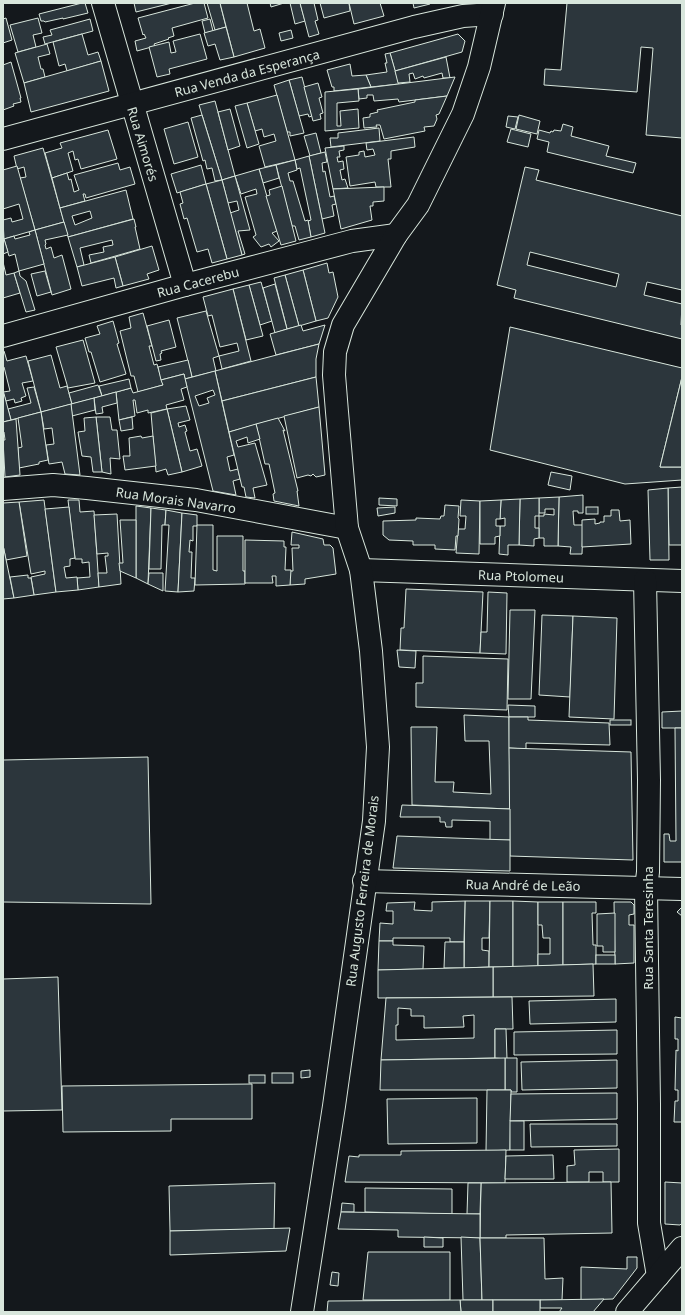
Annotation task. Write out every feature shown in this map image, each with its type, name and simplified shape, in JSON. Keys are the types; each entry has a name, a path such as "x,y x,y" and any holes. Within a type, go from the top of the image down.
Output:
{"street":[{"name":"Rua Aimorés","path":"102,3 185,285"},
{"name":"Rua Venda da Esperança","path":"3,139 414,27 493,9"},
{"name":"Rua Augusto Ferreira de Morais","path":"302,1312 334,1106 364,881 374,821 378,747 371,651 361,570 347,528 335,383 335,352 343,325 396,235 418,205 463,114 479,66 493,9"},
{"name":"Rua Cacerebu","path":"3,336 185,285 352,241 396,235"},
{"name":"Rua Morais Navarro","path":"3,489 53,485 196,500 347,528"},
{"name":"Rua Ptolomeu","path":"361,570 682,581"},
{"name":"Rua Santa Teresinha","path":"644,580 649,780 648,872 646,888 649,1223 658,1276"},
{"name":"Rua André de Leão","path":"364,881 682,889"},
{"path":"627,1312 682,1248"}],"building":[{"path":"85,3 88,13 63,19 45,22 41,21 39,14"},
{"path":"134,3 172,3 136,12"},
{"path":"195,3 204,3 208,18 172,28 174,36 154,44 155,46 137,51 135,41 146,38 144,34 143,35 138,18"},
{"path":"207,3 220,3 226,27 215,30"},
{"path":"220,3 247,3 254,31 260,29 265,48 234,57"},
{"path":"270,3 284,3 271,7"},
{"path":"290,3 300,3 305,21 295,24"},
{"path":"300,3 314,3 318,20 315,21 319,34 309,37"},
{"path":"320,3 349,3 350,11 324,18"},
{"path":"349,3 380,3 384,16 354,24"},
{"path":"413,3 430,3 430,4 414,8"},
{"path":"567,3 682,3 682,138 646,135 653,48 641,47 637,92 544,85 545,69 561,70"},
{"path":"6,18 12,40 3,43 3,19"},
{"path":"38,18 42,33 33,35 36,47 18,52 10,25"},
{"path":"90,19 93,31 45,44 43,37 52,35 50,30"},
{"path":"210,19 213,31 205,33 202,21"},
{"path":"226,27 234,57 220,60 215,44 208,46 204,33"},
{"path":"291,30 293,38 281,41 279,33"},
{"path":"82,34 88,55 98,52 101,61 67,71 65,64 59,66 53,42"},
{"path":"200,34 207,59 169,69 170,74 157,77 149,47 169,42 171,53 176,52 173,41"},
{"path":"458,34 465,41 462,52 395,71 390,53"},
{"path":"47,44 50,54 38,57 45,77 24,83 15,53"},
{"path":"390,53 399,84 371,87 366,75 387,72 385,54"},
{"path":"446,57 450,78 443,78 442,73 415,79 413,73 409,74 410,82 398,83 395,71"},
{"path":"101,61 109,91 31,112 24,83"},
{"path":"11,62 21,102 13,104 14,106 3,110 3,65"},
{"path":"350,64 352,76 366,75 371,87 334,91 334,87 332,87 327,70"},
{"path":"302,77 312,116 309,117 308,114 299,116 289,80"},
{"path":"455,77 447,96 399,102 398,99 374,101 373,95 367,95 367,98 359,99 358,89"},
{"path":"289,80 304,133 290,136 290,132 287,132 274,85"},
{"path":"318,83 322,97 319,98 323,113 320,114 321,119 313,121 304,87"},
{"path":"358,89 359,101 337,103 337,126 341,126 340,111 358,109 359,128 325,131 325,92"},
{"path":"277,95 295,160 265,167 259,146 276,141 274,134 264,137 262,129 255,131 247,103"},
{"path":"447,96 439,114 436,115 437,119 434,126 424,127 425,131 384,139 380,125 376,125 377,127 364,128 363,118 370,117 370,114 378,112 377,110 415,102 415,100"},
{"path":"215,101 235,176 222,180 199,105"},
{"path":"247,103 259,144 247,148 235,106"},
{"path":"230,109 240,146 228,150 218,112"},
{"path":"202,115 222,180 215,181 212,168 207,169 205,160 203,161 191,118"},
{"path":"519,115 540,121 537,134 516,129"},
{"path":"508,116 518,117 515,129 506,127"},
{"path":"188,122 198,157 174,164 164,129"},
{"path":"563,124 573,127 571,136 609,146 606,156 636,163 633,173 547,152 549,142 537,139 539,130 550,133 554,130 561,131"},
{"path":"379,128 380,141 331,147 330,138 338,138 338,133"},
{"path":"511,129 531,134 528,147 507,142"},
{"path":"108,130 117,159 81,169 78,159 75,160 73,151 68,153 73,171 52,178 45,153 62,148 60,143"},
{"path":"316,133 321,153 310,156 304,136"},
{"path":"414,137 415,147 391,151 391,159 388,159 391,187 376,187 375,182 350,186 346,157 359,155 359,152 364,151 365,157 375,155 373,149 367,150 366,143"},
{"path":"344,146 344,150 339,151 340,157 337,157 338,162 343,161 344,169 340,170 342,180 345,179 348,188 333,189 325,148"},
{"path":"43,148 64,222 35,230 20,178 26,177 24,167 17,169 14,156"},
{"path":"325,152 327,162 322,163 323,172 325,171 330,197 334,196 336,204 332,205 334,216 322,219 309,156"},
{"path":"309,156 325,233 311,237 308,221 311,220 300,168 297,169 295,160"},
{"path":"295,160 297,170 288,173 290,181 293,181 305,221 308,220 311,237 299,240 295,226 292,226 276,165"},
{"path":"118,163 120,170 130,167 135,184 86,198 85,194 83,194 85,201 60,208 52,178 67,173 69,180 71,179 74,192 79,190 74,175"},
{"path":"201,165 206,184 177,193 171,174"},
{"path":"276,165 279,178 263,183 259,169"},
{"path":"17,166 35,230 4,239 3,220 11,218 12,222 23,219 19,204 3,209 3,170"},
{"path":"525,167 539,170 536,180 682,216 682,290 647,282 644,295 682,304 682,339 514,298 516,290 497,285","holes":["530,252 619,274 616,287 527,265"]},
{"path":"259,169 277,231 272,233 279,241 271,247 269,244 261,247 253,237 256,235 245,197 257,194 256,189 241,194 235,176"},
{"path":"235,176 250,230 238,231 245,254 242,255 230,213 239,210 237,201 228,203 222,180"},
{"path":"222,180 242,255 227,259 206,184"},
{"path":"206,184 227,259 212,263 208,249 197,252 187,218 184,219 180,204 183,203 180,192"},
{"path":"282,186 296,241 281,245 266,196 270,195 269,190"},
{"path":"384,187 384,201 373,202 373,206 370,206 372,220 341,229 333,189"},
{"path":"126,190 133,219 68,237 60,208","holes":["90,211 92,218 75,225 72,216"]},
{"path":"134,219 140,249 91,263 89,255 104,252 103,247 113,245 112,240 80,248 84,265 77,267 68,237"},
{"path":"64,222 68,235 45,240 45,245 46,249 51,247 54,258 62,255 71,289 52,295 35,230"},
{"path":"35,230 44,264 19,271 15,254 9,256 4,239 14,236 15,239 30,235 29,232"},
{"path":"3,239 8,252 3,254"},
{"path":"152,246 159,270 147,274 149,279 123,286 115,257"},
{"path":"115,257 123,286 116,288 114,278 82,286 77,267"},
{"path":"3,262 6,275 14,273 20,293 3,298"},
{"path":"327,263 329,273 333,272 338,297 328,318 316,321 303,270"},
{"path":"303,270 316,321 299,326 285,275"},
{"path":"19,271 20,276 26,281 35,310 26,312 14,273"},
{"path":"45,271 51,292 37,296 31,274"},
{"path":"285,275 299,326 287,329 274,278"},
{"path":"261,282 272,321 260,325 249,285"},
{"path":"275,284 287,329 275,333 263,288"},
{"path":"249,285 263,336 246,340 233,289"},
{"path":"233,289 251,361 222,369 219,356 239,351 237,343 220,347 212,315 208,316 203,297"},
{"path":"206,311 219,356 213,358 216,371 192,377 177,318"},
{"path":"143,313 152,346 149,346 154,365 157,364 163,385 138,392 134,376 131,376 120,331 131,328 129,317"},
{"path":"169,320 176,347 161,351 161,360 156,361 147,326"},
{"path":"113,321 119,343 117,344 126,374 100,382 85,338 100,334 97,326"},
{"path":"301,325 303,331 325,325 319,344 276,355 270,334"},
{"path":"510,327 682,368 682,377 660,467 682,467 682,480 625,484 490,450"},
{"path":"83,340 95,383 68,388 56,347"},
{"path":"319,344 316,359 316,377 222,401 215,371"},
{"path":"3,351 7,361 26,356 33,381 22,383 26,396 21,398 22,401 15,403 14,399 6,401 3,392 10,391 3,367"},
{"path":"51,355 60,388 67,386 72,404 41,412 28,361"},
{"path":"188,360 192,377 185,379 184,374 161,380 158,367"},
{"path":"215,371 234,455 227,457 230,471 238,469 240,479 233,481 236,495 213,491 185,379","holes":["213,390 215,395 207,398 209,403 199,406 195,396"]},
{"path":"184,374 187,387 181,389 184,400 166,405 167,409 148,413 148,410 137,413 135,400 133,400 135,416 119,420 116,392 131,388 133,393 163,385 161,380"},
{"path":"316,377 319,407 229,432 222,401"},
{"path":"682,377 682,467 660,467"},
{"path":"129,379 131,388 102,396 99,386"},
{"path":"98,385 102,396 72,404 69,393"},
{"path":"34,387 41,412 11,420 8,409 31,403 27,388"},
{"path":"3,390 11,420 3,422"},
{"path":"116,392 117,403 102,407 103,413 96,414 94,398"},
{"path":"94,398 95,410 72,416 71,404"},
{"path":"71,404 80,475 65,474 62,462 49,464 46,445 54,444 52,428 44,429 41,412"},
{"path":"186,406 190,420 178,423 179,427 185,425 187,431 185,432 190,451 197,449 202,466 182,472 167,409"},
{"path":"319,407 325,475 316,477 313,474 311,476 308,475 297,478 284,416"},
{"path":"167,409 182,472 168,475 166,469 156,472 151,413"},
{"path":"41,412 48,460 39,462 39,464 19,468 18,448 22,447 18,418"},
{"path":"96,417 110,417 112,430 117,430 120,459 110,458 111,474 102,472"},
{"path":"96,417 102,472 93,472 91,457 82,456 78,432 85,431 84,418"},
{"path":"132,417 133,429 121,431 119,420"},
{"path":"278,418 285,431 283,430 298,491 299,506 274,501 273,494 275,493 269,464 265,464 256,424"},
{"path":"16,419 20,475 5,477 3,440 5,440 4,432 3,433 3,422"},
{"path":"256,424 260,439 248,443 247,437 236,441 238,447 255,443 267,485 253,488 255,498 246,497 244,487 242,487 229,432"},
{"path":"141,436 142,438 153,436 156,466 125,470 123,456 130,456 129,438"},
{"path":"551,472 572,476 570,490 548,485"},
{"path":"682,487 682,545 669,545 668,488"},
{"path":"668,488 669,560 650,560 648,490"},
{"path":"583,495 583,513 573,511 574,525 583,525 582,554 570,554 571,547 558,546 559,497"},
{"path":"559,497 558,546 544,546 544,538 539,538 539,516 544,516 544,514 554,515 554,509 545,509 545,513 539,513 539,498"},
{"path":"379,498 397,499 397,506 379,505"},
{"path":"539,498 539,516 535,516 535,528 539,528 539,538 534,539 534,546 519,545 520,499"},
{"path":"520,499 519,545 508,545 508,555 499,554 500,526 505,526 505,518 500,519 501,500"},
{"path":"44,500 56,592 34,595 31,577 45,574 45,571 31,574 19,502"},
{"path":"68,500 79,500 80,512 94,511 99,587 78,590 77,578 90,577 89,562 82,563 82,559 75,559"},
{"path":"461,500 480,501 479,554 456,553 458,529 465,529 466,516 460,516"},
{"path":"501,500 500,519 496,519 496,526 500,526 500,536 495,537 495,544 480,544 480,501"},
{"path":"19,502 27,556 6,560 3,545 3,503"},
{"path":"445,505 459,506 458,536 456,536 455,550 435,549 435,545 413,545 413,541 389,540 383,535 383,521 416,520 416,518 440,519 441,516 444,516"},
{"path":"136,506 151,508 148,584 136,578"},
{"path":"69,507 75,558 70,559 70,566 64,567 66,578 77,577 78,590 56,592 45,509"},
{"path":"395,507 395,513 378,516 377,508"},
{"path":"586,507 598,507 598,514 586,514"},
{"path":"151,508 166,510 165,525 162,525 161,569 149,569"},
{"path":"166,510 182,513 178,592 165,591 169,525 165,525"},
{"path":"611,510 619,510 620,521 630,520 631,544 582,547 582,520 595,519 595,524 604,522 604,516 611,516"},
{"path":"182,513 197,515 197,526 193,526 193,541 190,540 189,552 192,552 191,578 195,578 194,591 178,592"},
{"path":"117,514 121,584 99,587 98,573 107,573 105,556 108,556 108,553 97,554 94,515"},
{"path":"120,520 136,520 136,578 120,571 119,563 123,563"},
{"path":"197,525 213,525 213,570 217,571 217,536 243,536 243,571 245,571 245,584 195,585"},
{"path":"292,532 323,539 324,545 330,545 333,548 336,574 305,579 305,584 290,585 290,571 293,571 292,548 299,548 299,545 291,545"},
{"path":"245,540 284,541 284,547 286,547 285,570 291,570 290,585 276,586 276,576 272,576 273,583 245,583"},
{"path":"3,545 14,598 3,599"},
{"path":"149,573 163,573 163,591 148,584"},
{"path":"28,575 28,578 31,578 34,595 14,598 10,577"},
{"path":"406,589 483,592 480,653 400,650 401,628 404,628"},
{"path":"488,592 507,593 506,654 480,653 481,632 487,632"},
{"path":"510,610 535,610 531,699 508,699"},
{"path":"542,615 573,616 570,697 539,695"},
{"path":"573,616 617,618 614,719 569,717"},
{"path":"397,650 416,651 415,668 399,667"},
{"path":"423,656 508,659 507,710 416,707 416,683 423,683"},
{"path":"508,705 535,706 535,717 509,717"},
{"path":"682,711 682,728 662,728 662,712"},
{"path":"464,715 509,717 510,809 412,805 411,727 437,727 435,782 454,782 453,792 491,794 489,741 465,741"},
{"path":"509,717 528,717 528,720 609,723 610,745 526,743 526,749 509,748"},
{"path":"610,720 631,720 631,725 610,725"},
{"path":"675,728 682,728 682,862 664,862 664,834 669,834 670,841 676,841"},
{"path":"509,748 631,752 633,860 510,856"},
{"path":"148,757 151,904 3,902 3,760"},
{"path":"402,805 510,809 510,840 490,840 490,821 452,820 452,827 446,827 445,822 440,822 440,817 400,817"},
{"path":"397,836 510,840 510,871 393,868"},
{"path":"465,901 490,901 489,938 482,938 482,950 489,951 489,967 464,968"},
{"path":"465,901 464,942 450,942 450,938 393,938 393,941 379,941 380,923 393,924 393,911 386,911 387,903 415,902 414,910 432,911 432,902"},
{"path":"490,901 513,901 513,967 489,967"},
{"path":"513,901 538,902 538,966 513,967"},
{"path":"538,902 563,902 563,965 538,966 538,954 550,954 550,938 543,938 542,925 538,925"},
{"path":"563,902 596,902 596,913 592,913 593,945 596,945 596,964 563,965"},
{"path":"614,902 631,902 634,905 634,914 629,915 629,925 634,925 634,963 615,964"},
{"path":"682,907 682,916 677,912"},
{"path":"615,913 615,952 603,952 603,946 597,946 597,914"},
{"path":"379,941 393,941 393,945 424,946 423,969 378,970"},
{"path":"445,942 464,942 464,968 444,968"},
{"path":"596,955 615,955 615,964 596,964"},
{"path":"593,964 594,996 493,997 493,967"},
{"path":"493,967 493,997 378,998 378,970"},
{"path":"58,977 62,1110 3,1111 3,979"},
{"path":"512,997 513,1029 495,1029 495,1058 381,1060 386,998","holes":["398,1008 411,1009 411,1016 424,1016 424,1028 464,1027 463,1016 474,1015 474,1038 396,1040"]},
{"path":"616,999 616,1022 530,1024 529,1001"},
{"path":"675,1017 682,1018 682,1122 674,1122 675,1101 678,1101 678,1090 675,1090 676,1050 678,1051 678,1039 675,1039"},
{"path":"495,1029 506,1029 507,1059 495,1058"},
{"path":"617,1030 617,1054 514,1055 514,1032"},
{"path":"505,1058 517,1058 517,1092 505,1090"},
{"path":"505,1058 505,1090 380,1090 381,1060"},
{"path":"617,1060 617,1088 522,1090 521,1062"},
{"path":"310,1070 310,1077 301,1078 301,1071"},
{"path":"272,1073 293,1073 293,1083 272,1083"},
{"path":"249,1075 265,1075 265,1083 249,1083"},
{"path":"252,1084 252,1119 171,1119 171,1131 63,1132 62,1086"},
{"path":"487,1090 511,1090 510,1150 486,1151"},
{"path":"617,1093 617,1119 510,1121 511,1094"},
{"path":"477,1098 477,1143 388,1144 387,1099"},
{"path":"510,1121 524,1121 524,1150 510,1150"},
{"path":"530,1124 617,1124 617,1146 531,1147"},
{"path":"619,1149 619,1182 603,1182 603,1172 589,1172 589,1182 567,1182 567,1166 575,1165 574,1150"},
{"path":"506,1150 505,1183 345,1182 349,1156 401,1155 401,1151"},
{"path":"553,1155 554,1179 505,1179 506,1156"},
{"path":"611,1182 612,1233 506,1235 506,1238 480,1238 481,1183"},
{"path":"665,1182 682,1183 682,1223 680,1225 665,1224"},
{"path":"275,1183 274,1229 170,1231 169,1186"},
{"path":"468,1183 481,1183 480,1214 467,1214"},
{"path":"365,1188 452,1189 452,1214 365,1212"},
{"path":"342,1203 354,1204 354,1212 341,1212"},
{"path":"341,1212 480,1214 480,1238 398,1237 398,1230 338,1229"},
{"path":"290,1228 286,1251 170,1255 170,1231"},
{"path":"424,1237 443,1238 443,1247 424,1247"},
{"path":"461,1237 480,1238 482,1300 463,1300"},
{"path":"480,1238 544,1238 545,1279 563,1278 562,1300 482,1300"},
{"path":"368,1252 450,1252 450,1300 363,1300"},
{"path":"627,1257 637,1257 637,1268 613,1299 581,1300 581,1267 627,1269"},
{"path":"332,1272 339,1273 338,1286 330,1285"},
{"path":"604,1299 593,1312 559,1312 562,1308 540,1308 540,1300"},
{"path":"460,1300 493,1300 493,1312 461,1312"},
{"path":"460,1300 461,1312 327,1312 328,1301"},
{"path":"493,1300 540,1300 540,1312 493,1312"}]}
